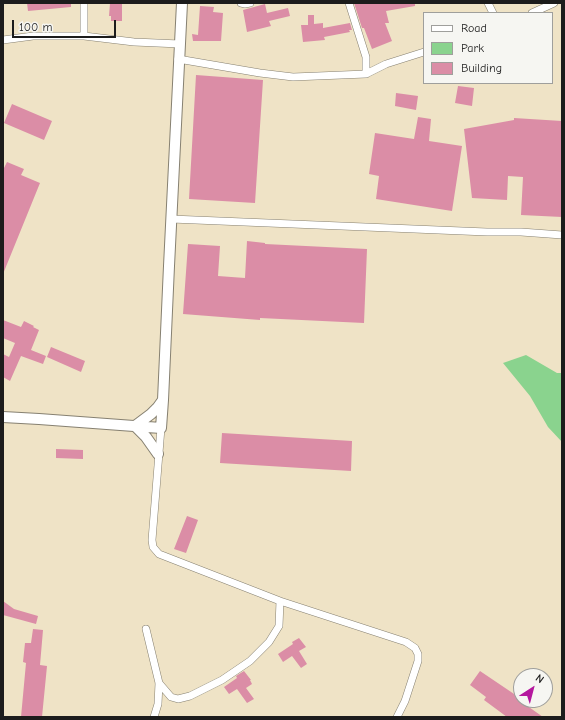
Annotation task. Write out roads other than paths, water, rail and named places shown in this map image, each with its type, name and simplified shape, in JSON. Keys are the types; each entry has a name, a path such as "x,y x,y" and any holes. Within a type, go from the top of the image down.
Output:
{"street":[{"path":"84,3 84,36"},
{"path":"182,3 178,59 163,400 152,540 153,547 159,554 280,602 406,642 415,648 418,654 418,661 405,701 397,717"},
{"path":"241,3 250,3"},
{"path":"349,3 366,56 366,74"},
{"path":"534,12 554,3"},
{"path":"3,40 32,36 84,36 134,42 180,44"},
{"path":"178,59 293,77 366,74 386,64 423,52"},
{"path":"171,219 487,232 521,232 562,235"},
{"path":"135,426 151,414 163,400"},
{"path":"3,417 161,428"},
{"path":"135,426 146,437 158,454"},
{"path":"159,683 171,697 178,699 190,696 222,680 250,661 269,642 279,626 280,602"},
{"path":"146,629 159,683 158,704 154,717"}]}
